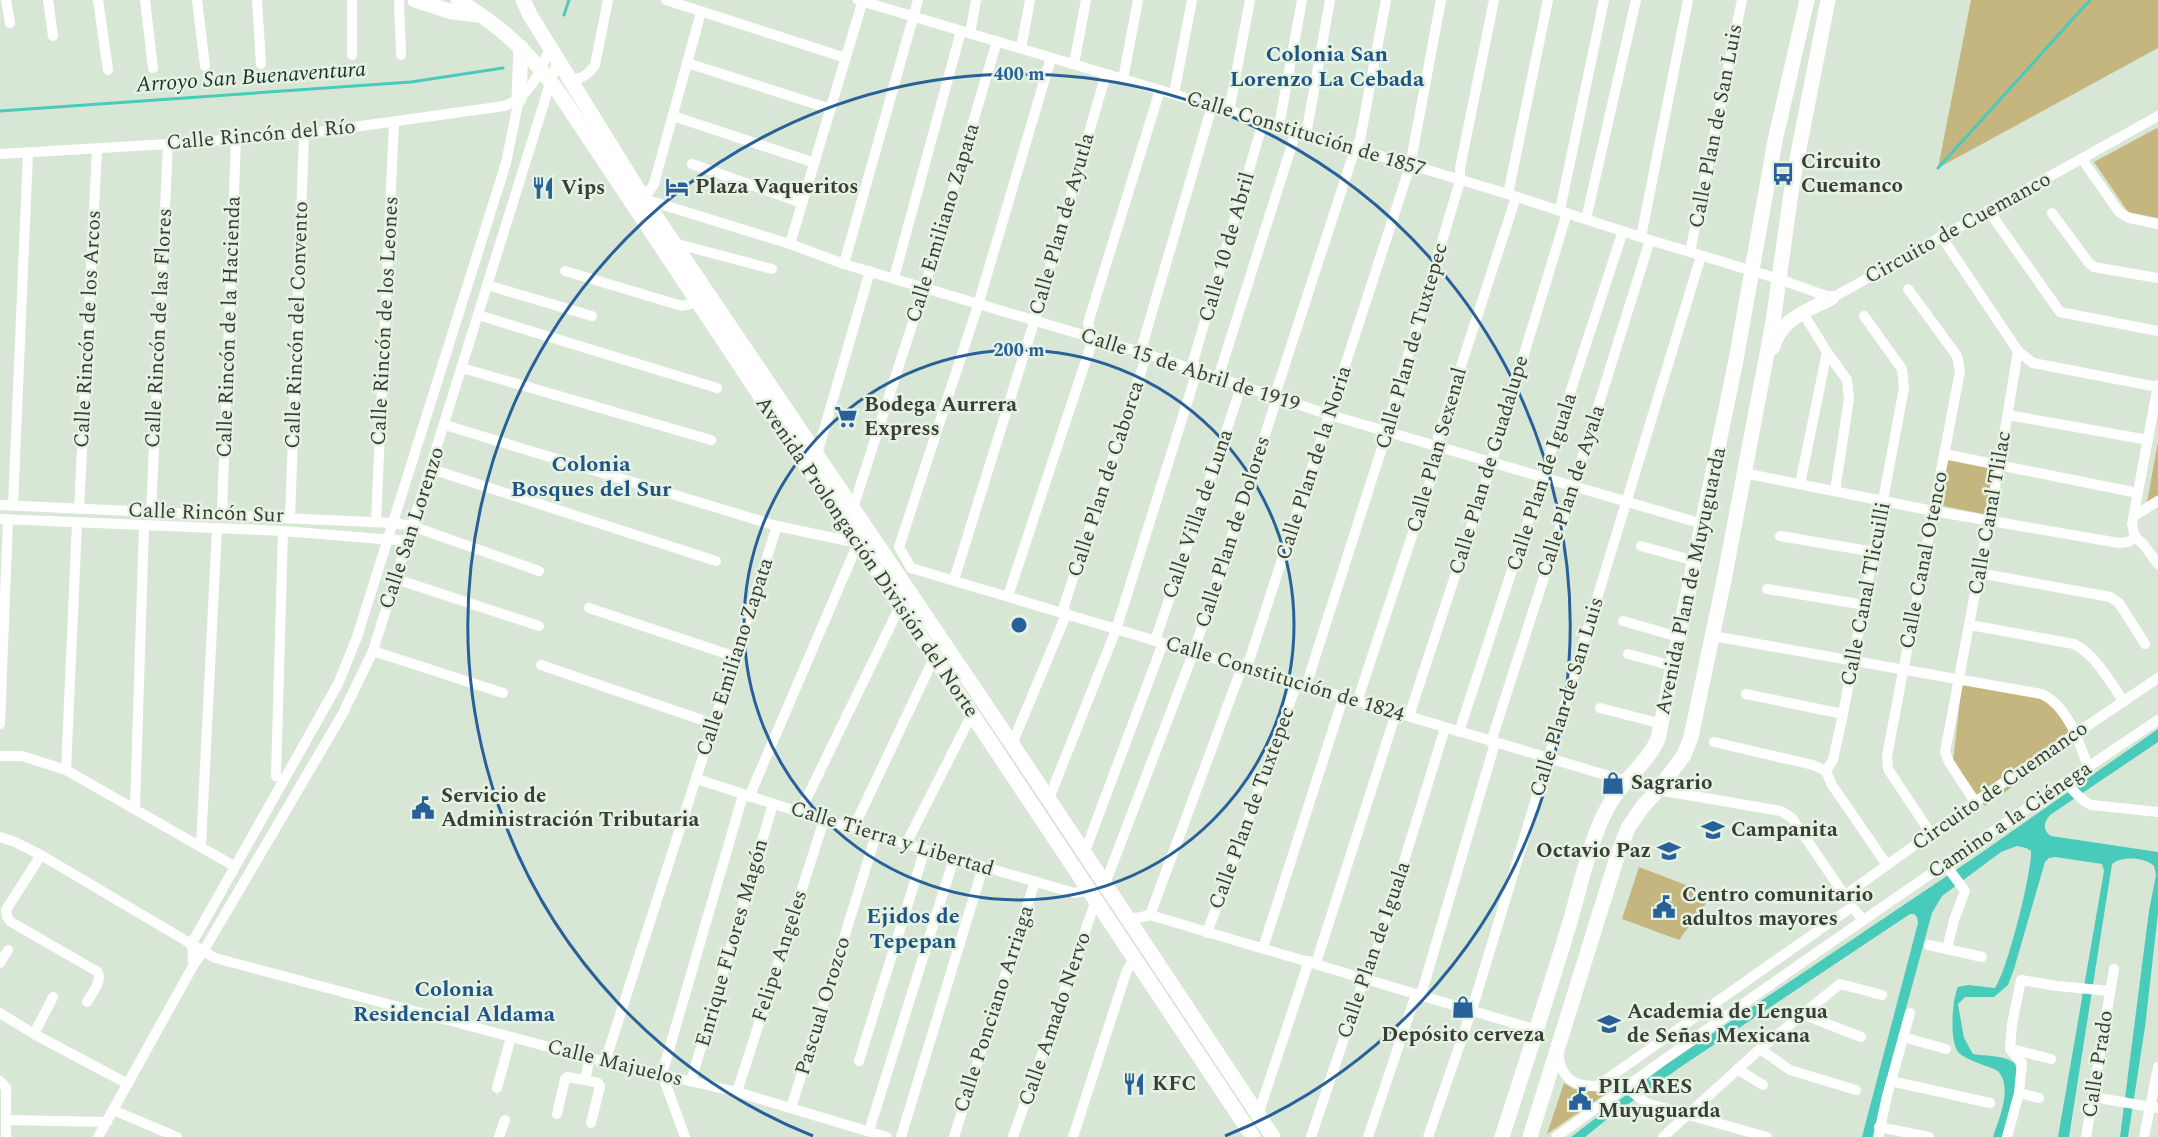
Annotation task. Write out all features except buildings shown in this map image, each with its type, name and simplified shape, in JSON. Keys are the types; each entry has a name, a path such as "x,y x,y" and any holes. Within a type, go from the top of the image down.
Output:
{"main road":[{"path":"415,0 452,12 482,15"},
{"name":"Avenida Prolongación División del Norte","path":"458,0 506,32 552,83 1253,1137"},
{"name":"Avenida Prolongación División del Norte","path":"523,0 644,199 853,508 905,572 1048,801 1273,1137"},
{"path":"532,0 534,21"},
{"name":"Avenida Plan de Muyuguarda","path":"1502,1137 1594,843 1609,805 1652,753 1662,724 1752,271 1774,141 1807,0"},
{"name":"Avenida Plan de Muyuguarda","path":"1530,1137 1628,828 1683,755 1691,737 1713,636 1762,378 1793,179 1828,0"},
{"path":"519,99 521,47"}],"street":[{"path":"6,0 10,23"},
{"path":"48,0 53,36"},
{"path":"98,0 108,70"},
{"path":"145,0 153,68"},
{"path":"197,0 205,66"},
{"path":"257,0 261,64"},
{"path":"352,0 352,55"},
{"path":"399,0 401,55"},
{"path":"572,80 591,72 595,65 608,0"},
{"path":"666,0 846,58"},
{"path":"790,244 846,58 861,0"},
{"name":"Calle Constitución de 1857","path":"861,0 1460,180 1752,271"},
{"path":"844,264 918,0"},
{"path":"894,278 976,0"},
{"path":"1021,48 1030,0"},
{"path":"1074,64 1086,0"},
{"path":"1123,79 1138,0"},
{"path":"1174,94 1192,0"},
{"path":"1229,111 1250,0"},
{"path":"1279,126 1302,0"},
{"path":"1218,378 1301,133 1330,0"},
{"name":"Calle Plan de Dolores","path":"1105,884 1194,651 1277,398 1277,389 1355,149 1360,140 1386,0"},
{"name":"Calle Plan de la Noria","path":"1150,915 1242,667 1249,661 1410,166 1441,0"},
{"name":"Calle Plan de Tuxtepec","path":"1207,933 1301,685 1387,432 1460,180 1460,168 1494,0"},
{"name":"Calle Plan Sexenal","path":"1357,702 1441,448 1438,437 1512,196 1548,0"},
{"name":"Calle Plan de Guadalupe","path":"1409,716 1492,463 1563,212 1604,0"},
{"path":"1586,219 1636,0"},
{"name":"Calle Plan de Ayala","path":"1368,1137 1419,994 1493,742 1574,487 1645,239 1688,0"},
{"name":"Calle Plan de San Luis","path":"1428,1137 1470,1010 1627,501 1696,254 1742,0"},
{"path":"644,199 654,184 701,12"},
{"name":"Calle Emiliano Zapata","path":"853,508 924,288 998,41"},
{"path":"519,99 554,52"},
{"name":"Calle San Lorenzo","path":"98,1137 193,966 342,715 373,651 552,83 554,52"},
{"path":"905,572 899,547 978,304 1051,58"},
{"path":"687,63 831,109"},
{"name":"Calle Plan de Ayutla","path":"954,580 1035,319 1106,74"},
{"path":"1008,596 1093,339 1088,323 1160,90"},
{"name":"Calle San Lorenzo","path":"192,943 338,684 357,637 506,163 519,99"},
{"name":"Calle Rincón del Río","path":"0,154 304,134 504,106 519,99"},
{"name":"Calle Plan de Caborca","path":"1012,744 1066,615 1064,606 1147,354 1143,343 1212,106"},
{"path":"673,116 815,163"},
{"name":"Circuito de Cuemanco","path":"1833,298 1988,210 2157,119"},
{"name":"Calle Rincón de los Leones","path":"376,521 394,122"},
{"name":"Calle 10 de Abril","path":"1048,801 1116,630 1197,371 1193,362 1263,122"},
{"name":"Calle Rincón del Convento","path":"290,517 304,134"},
{"name":"Calle Rincón de la Hacienda","path":"222,514 236,139"},
{"name":"Calle Rincón de las Flores","path":"151,512 168,144"},
{"name":"Calle Rincón de los Arcos","path":"79,508 97,149"},
{"path":"13,506 28,153"},
{"path":"2082,159 2119,212 2129,218 2158,224"},
{"path":"692,164 802,203"},
{"name":"Calle 15 de Abril de 1919","path":"644,199 790,244 844,264 1147,354 1330,415 1703,524"},
{"path":"1988,210 2060,312 2158,332"},
{"path":"2052,213 2094,267 2158,278"},
{"name":"Calle Plan de Iguala","path":"1460,732 1623,231"},
{"path":"1941,236 2018,351 2033,363 2158,387 2133,524 2135,537 2158,564"},
{"path":"674,243 772,269"},
{"path":"565,271 682,306 698,303"},
{"path":"817,454 870,271"},
{"path":"1752,271 1833,298"},
{"path":"487,285 592,316"},
{"name":"Calle Canal Otenco","path":"1908,289 1960,363 1886,764 1931,834"},
{"path":"1762,378 1780,329 1803,313 1833,298"},
{"path":"1803,313 1847,380 1849,399 1835,491"},
{"path":"478,315 717,387"},
{"name":"Calle Canal Tlicuilli","path":"1826,771 1833,760 1854,660 1904,388 1902,369 1864,316"},
{"name":"Calle Canal Tlilac","path":"1975,802 1945,752 1999,466 2018,351"},
{"path":"1800,484 1827,352"},
{"path":"462,368 711,440"},
{"name":"Calle Villa de Luna","path":"1084,854 1159,642 1241,387"},
{"path":"2008,415 2148,440"},
{"path":"445,425 777,526 858,543 746,796 662,1074 685,1137"},
{"path":"1944,454 2138,493"},
{"path":"431,469 716,561"},
{"path":"1744,473 1934,511 2119,543 2128,542 2135,537"},
{"path":"2134,516 2158,501"},
{"name":"Calle Rincón Sur","path":"0,505 393,523 412,526 539,571"},
{"path":"45,507 45,521"},
{"path":"116,510 116,524"},
{"path":"183,513 183,527"},
{"path":"248,516 248,530"},
{"path":"0,724 4,519"},
{"name":"Calle Rincón Sur","path":"4,519 283,531 407,541"},
{"path":"66,770 77,523"},
{"path":"135,808 144,526"},
{"name":"Calle Emiliano Zapata","path":"605,1062 777,526"},
{"path":"201,846 217,528"},
{"path":"276,776 283,531"},
{"path":"1780,536 1875,552"},
{"path":"1641,546 1695,561"},
{"name":"Calle Constitución de 1824","path":"870,561 905,572 954,580 1626,782 1786,813 1843,893"},
{"path":"1979,573 2110,597 2119,603 2145,644"},
{"path":"396,579 539,626"},
{"path":"1767,589 1865,605"},
{"path":"800,812 900,606"},
{"path":"589,608 735,657"},
{"path":"1623,621 1679,637"},
{"path":"1970,625 2074,644 2083,648 2124,702"},
{"path":"1713,636 2042,694 2051,699 2076,732 2088,766"},
{"path":"373,651 503,693"},
{"path":"1628,654 1673,666"},
{"path":"853,828 934,658"},
{"path":"541,665 714,724"},
{"name":"Circuito de Cuemanco","path":"1843,893 1848,893 1975,802 2158,678"},
{"path":"1746,694 1843,714"},
{"path":"1263,948 1343,698"},
{"path":"1600,708 1662,724"},
{"path":"1258,1115 1313,962 1396,713"},
{"path":"906,844 972,714"},
{"name":"Camino a la Ciénega","path":"1556,1137 1863,920 2067,785 2088,766 2158,720"},
{"name":"Calle Plan de Iguala","path":"1311,1137 1364,979 1370,972 1445,728"},
{"path":"1714,742 1813,765 1826,771 1832,785 1887,865"},
{"path":"0,756 21,756 66,770 234,866"},
{"name":"Calle Tierra y Libertad","path":"697,779 746,796 983,867 1074,893 1092,895"},
{"path":"2067,785 2083,802 2092,805 2158,812"},
{"name":"Enrique FLores Magón","path":"691,1082 773,804"},
{"name":"Felipe Angeles","path":"737,1092 824,820"},
{"name":"Pascual Orozco","path":"791,1108 876,835"},
{"name":"Calle Majuelos","path":"0,837 41,855 215,958 605,1062 737,1092 887,1137"},
{"path":"859,1061 925,849"},
{"path":"41,855 6,910 7,917 11,922 98,972 99,981 87,1002"},
{"path":"869,1131 954,858"},
{"path":"1946,866 1965,891 1954,920 1947,949"},
{"path":"901,1137 983,867"},
{"name":"Calle Ponciano Arriaga","path":"954,1137 1035,881"},
{"name":"Calle Amado Nervo","path":"1014,1137 1092,895"},
{"path":"1558,1053 1563,1074 1575,1083 1597,1086 1849,909 1857,910 1863,920"},
{"path":"1128,920 1150,915 1537,1030"},
{"path":"192,943 193,966"},
{"path":"1929,945 1982,957"},
{"path":"0,963 8,950"},
{"path":"1073,1137 1127,970 1135,959"},
{"name":"Calle Prado","path":"2086,1137 2114,969"},
{"name":"Calle Prado","path":"2010,1049 2012,1024 2021,980 2110,991"},
{"path":"1663,1137 1760,1049 1840,984 1882,995"},
{"path":"34,1034 53,997"},
{"path":"0,1013 34,1034 128,1084"},
{"path":"1910,1013 1879,1132 1929,1137"},
{"path":"1802,1014 1861,1036"},
{"path":"497,1088 511,1037"},
{"path":"1903,1037 1946,1049"},
{"path":"1760,1049 1790,1070 1856,1090"},
{"path":"2010,1049 2051,1059"},
{"path":"2007,1137 2019,1093 2022,1063 2017,1054 2010,1049"},
{"path":"585,1080 590,1058"},
{"path":"2144,1137 2154,1107 2158,1067"},
{"path":"1737,1069 1763,1085"},
{"path":"1613,1075 1646,1103 1767,1137"},
{"path":"557,1114 565,1078 598,1083 600,1086 591,1123"},
{"path":"1891,1081 1990,1103"},
{"path":"0,1082 6,1088 6,1137"},
{"path":"2019,1093 2039,1098"},
{"path":"2093,1097 2154,1107"},
{"path":"113,1110 177,1137"},
{"path":"6,1120 107,1122"},
{"path":"499,1137 505,1120"}],"shaded area":[{"path":"1971,0 2158,0 2158,48 1938,168"},
{"path":"2157,128 2158,218 2128,212 2094,162"},
{"path":"2158,442 2158,495 2147,502"},
{"path":"1947,457 1998,468 1988,515 1939,505"},
{"path":"1962,683 2050,701 2077,741 1985,806 1953,761"},
{"name":"Centro comunitario adultos mayores","path":"1639,867 1712,895 1679,940 1622,919"},
{"path":"1564,1083 1574,1089 1607,1093 1547,1134"}],"water":[{"path":"2158,729 2158,742 2050,815 2045,827 2046,832 2051,836 2158,852 2158,913 2145,1027 2128,1137 2120,1137 2149,911 2156,875 2154,866 2150,863 2139,859 2127,859 2112,864 2069,1137 2058,1137 2104,871 2102,864 2049,858 2045,862 2008,985 1994,997 1965,997 1958,1004 1964,1038 1973,1054 2005,1058 2014,1063 2016,1068 2016,1087 2004,1137 1993,1137 2005,1094 2002,1078 1998,1071 1967,1058 1956,1048 1952,1021 1958,987 1968,985 1995,988 2006,963 2023,900 2030,863 2031,851 2017,846 2001,852 1942,896 1932,913 1892,1060 1874,1137 1862,1137 1918,923 1914,914 1910,914 1682,1066 1585,1137 1571,1137 1664,1066 1981,853"}],"waterway":[{"name":"Arroyo San Buenaventura","path":"564,15 569,0"},
{"path":"1938,168 2090,0"},
{"name":"Arroyo San Buenaventura","path":"0,111 411,82 503,68"}],"place":[{"name":"Circuito Cuemanco","path":"1783,174"},
{"name":"Plaza Vaqueritos","path":"677,187"},
{"name":"Vips","path":"543,188"},
{"name":"Bodega Aurrera Express","path":"846,417"},
{"name":"Sagrario","path":"1613,783"},
{"name":"Servicio de Administración Tributaria","path":"423,808"},
{"name":"Campanita","path":"1713,830"},
{"name":"Octavio Paz","path":"1669,851"},
{"name":"Centro comunitario adultos mayores","path":"1664,907"},
{"name":"Depósito cerveza","path":"1463,1007"},
{"name":"Academia de Lengua de Señas Mexicana","path":"1609,1024"},
{"name":"KFC","path":"1134,1084"},
{"name":"PILARES Muyuguarda","path":"1580,1099"}],"district":[{"name":"Colonia San Lorenzo La Cebada","path":"1327,66"},
{"name":"Colonia Bosques del Sur","path":"591,476"},
{"name":"Ejidos de Tepepan","path":"913,928"},
{"name":"Colonia Residencial Aldama","path":"454,1002"}]}
